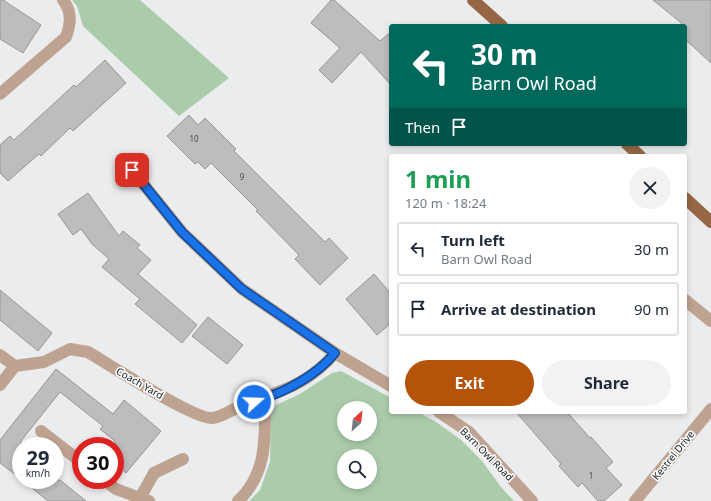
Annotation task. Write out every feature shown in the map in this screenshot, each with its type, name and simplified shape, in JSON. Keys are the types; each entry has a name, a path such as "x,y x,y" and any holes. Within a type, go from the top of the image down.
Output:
{"main road":[{"path":"473,0 500,24"},
{"path":"629,146 638,154"},
{"path":"687,200 711,222"}],"street":[{"path":"0,94 66,37 71,24 67,6 63,0"},
{"path":"132,170 182,232 242,289 335,353 389,385"},
{"path":"687,302 711,321"},
{"name":"Coach Yard","path":"15,366 44,362 70,348 88,352 191,412 212,418 244,405 265,399 300,383 321,369 335,353"},
{"path":"0,355 15,366 0,385"},
{"path":"238,501 247,492 261,464 265,450 265,399"},
{"name":"Kestrel Drive","path":"636,501 711,409"},
{"name":"Barn Owl Road","path":"442,414 469,432 532,501"},
{"path":"41,431 72,455"},
{"path":"116,489 145,499 154,474 183,459"}],"green space":[{"path":"72,0 140,0 229,78 179,116 83,26 77,6"},
{"path":"341,371 389,397 389,414 422,414 460,439 482,461 501,487 514,501 249,501 260,490 270,462 271,412 276,405 300,394 332,373"}],"building":[{"path":"0,0 3,0 41,25 23,53 0,39"},
{"path":"331,0 334,0 380,41 389,34 389,83 361,52 332,83 319,70 340,48 311,23"},
{"path":"653,0 711,0 711,63 687,41 687,24 683,24"},
{"path":"105,60 126,83 73,131 70,128 41,156 39,154 8,181 0,173 0,145 10,136 14,140 74,85 76,87"},
{"path":"189,115 198,125 205,118 236,149 234,151 325,242 329,238 348,258 320,285 295,259 299,255 256,211 258,210 211,163 205,169 198,162 195,164 167,136"},
{"path":"88,193 119,236 123,231 140,245 137,248 151,260 138,274 197,325 182,343 135,304 140,299 102,267 109,259 92,244 81,229 73,235 58,214"},
{"path":"374,274 389,292 389,325 377,335 346,299"},
{"path":"0,290 52,333 38,351 0,320"},
{"path":"208,317 243,345 227,364 192,336"},
{"path":"56,369 113,414 124,400 161,431 126,473 124,471 124,437 110,437 100,429 103,426 60,392 24,437 12,437 12,472 0,463 0,440"},
{"path":"518,414 569,414 613,462 606,468 622,485 604,501 598,501 582,483 578,487 559,466 561,464"},
{"path":"64,483 86,501 48,501 33,489 64,489"}],"route":[{"path":"132,170 182,232 242,289 335,353 321,369 300,383 265,399 254,402"}]}
